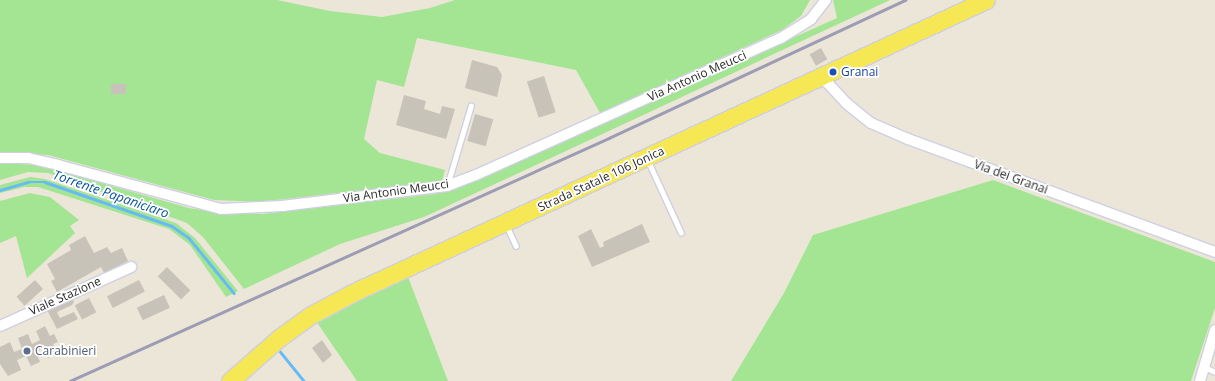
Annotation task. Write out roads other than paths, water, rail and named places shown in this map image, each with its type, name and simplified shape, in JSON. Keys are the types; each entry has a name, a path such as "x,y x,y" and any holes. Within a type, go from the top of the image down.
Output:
{"main road":[{"name":"Strada Statale 106 Jonica","path":"230,381 279,338 310,316 352,293 646,159 986,0"}],"street":[{"path":"811,19 818,0"},
{"name":"Via Antonio Meucci","path":"0,158 28,158 58,164 221,209 282,206 447,186 476,175 781,38 811,19 826,0"},
{"name":"Via dei Granai","path":"822,77 846,103 872,123 908,139 1215,252"},
{"name":"Viale Stazione","path":"0,326 130,266"},
{"path":"1200,381 1215,330"}],"lane":[{"path":"447,186 470,105"},
{"path":"646,159 681,233"},
{"path":"505,223 516,246"},
{"path":"1204,367 1215,372"}],"waterway":[{"name":"Torrente Papaniciaro","path":"0,190 28,182 45,182 172,226 189,238 234,293"},
{"name":"Torrente Papaniciaro","path":"279,350 304,381"}],"railway":[{"path":"70,381 609,138 905,0"}],"place":[{"name":"Granai","path":"833,72"},
{"name":"Carabinieri","path":"27,351"}]}
